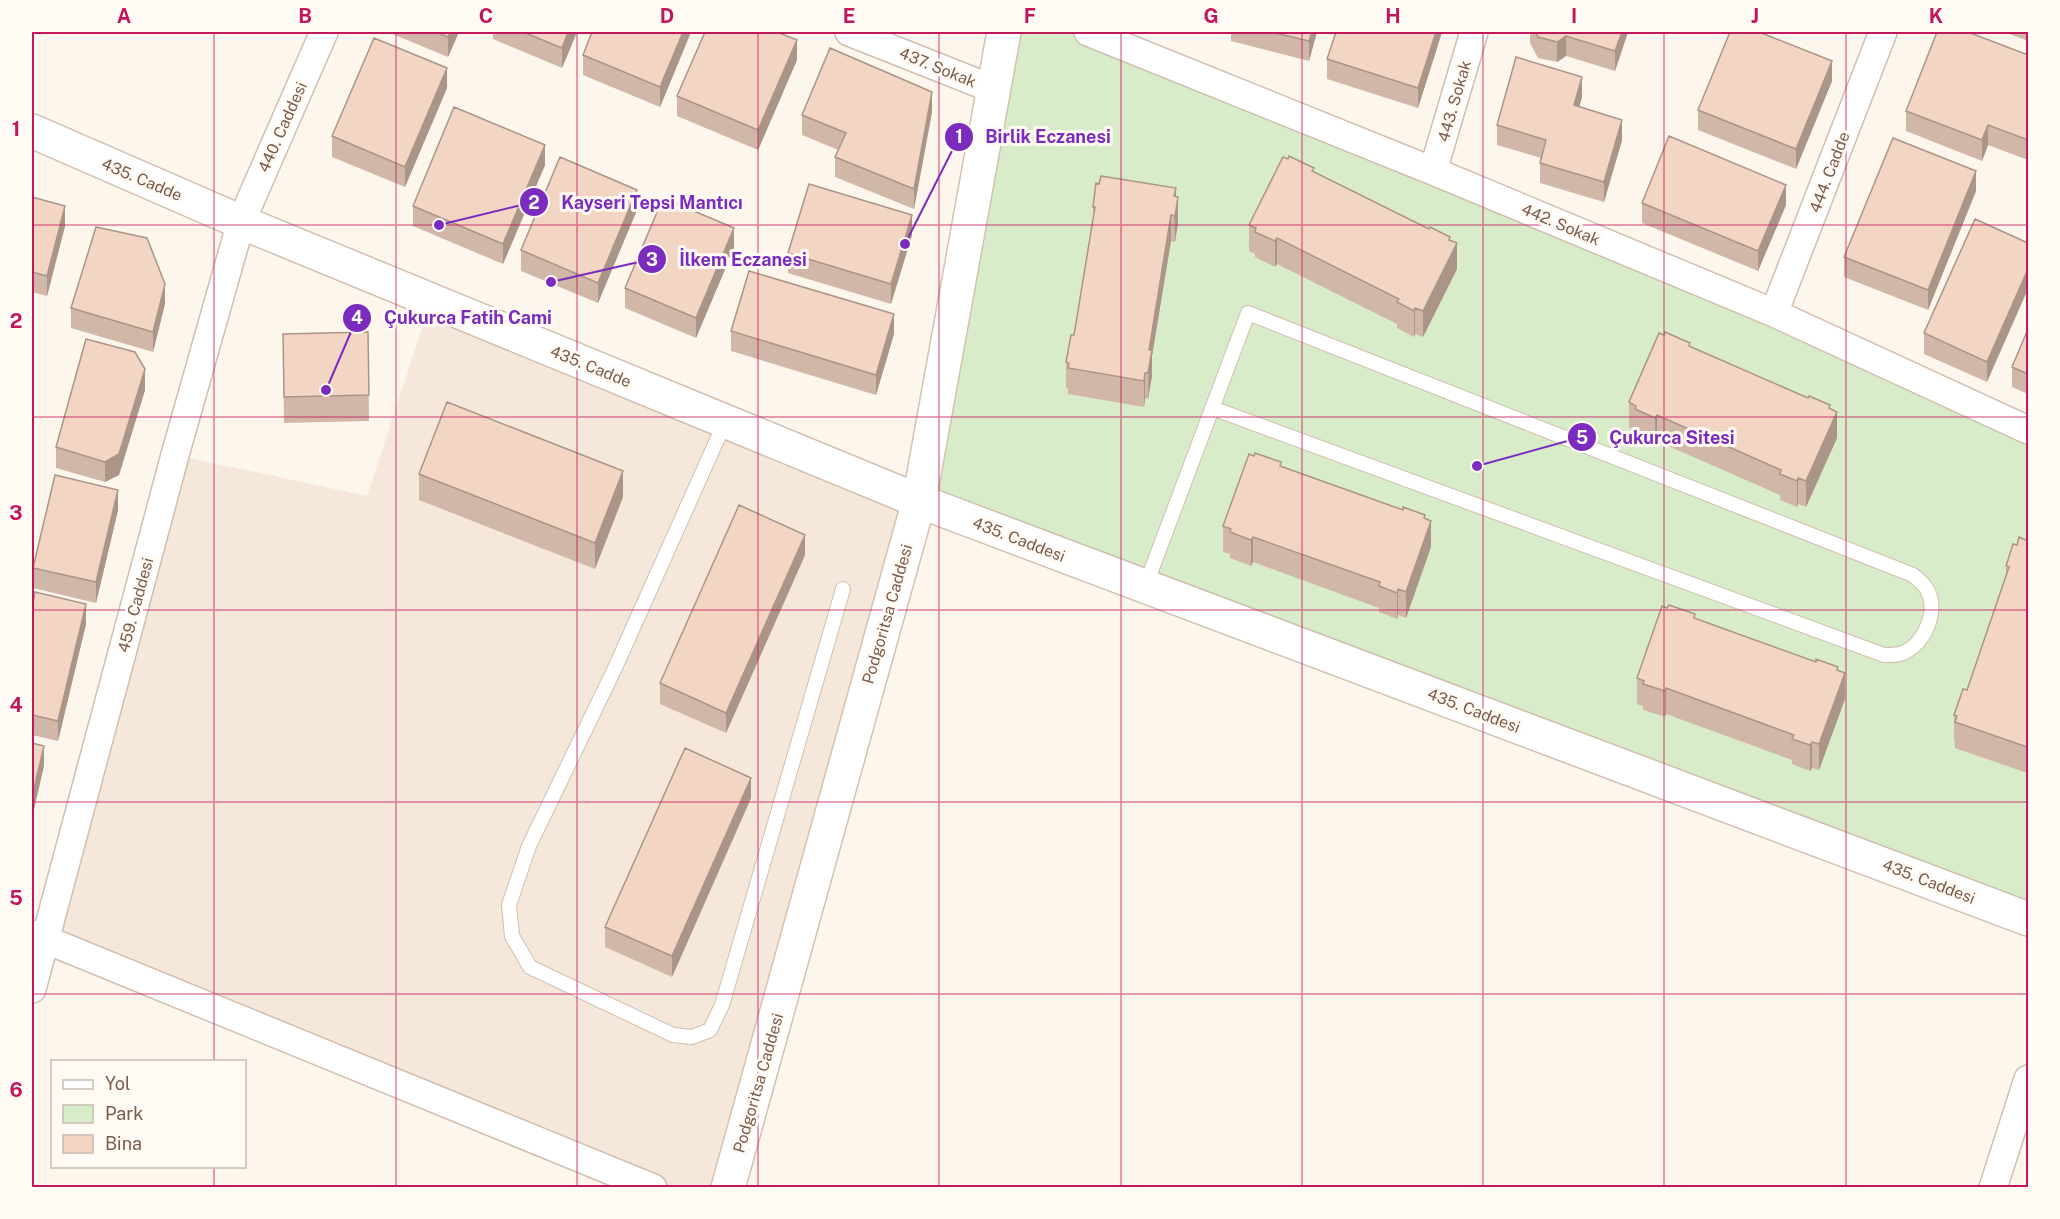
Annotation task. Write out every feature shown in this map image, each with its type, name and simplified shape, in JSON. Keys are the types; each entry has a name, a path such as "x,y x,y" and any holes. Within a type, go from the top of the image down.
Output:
{"street":[{"name":"440. Caddesi","path":"241,222 324,32"},
{"name":"437. Sokak","path":"849,32 993,89"},
{"name":"Podgoritsa Caddesi","path":"728,1188 919,501 1004,32"},
{"name":"442. Sokak","path":"1088,32 1433,171 1774,313 2028,430"},
{"name":"443. Sokak","path":"1433,171 1474,32"},
{"name":"444. Cadde","path":"1774,313 1883,32"},
{"name":"435. Cadde","path":"32,131 241,222 919,501"},
{"name":"459. Caddesi","path":"32,989 39,937 241,222"},
{"name":"435. Caddesi","path":"919,501 2028,919"},
{"path":"39,937 653,1188"},
{"path":"1993,1188 2028,1079"}],"lane":[{"path":"1145,587 1212,408 1248,313 1912,575 1927,589 1932,605 1928,627 1916,646 1902,654 1884,655 1212,408"},
{"path":"725,422 615,668 529,846 509,905 512,936 530,967 673,1035 692,1037 710,1030 722,1005 843,589"}],"shaded area":[{"path":"431,301 919,501 728,1187 653,1187 46,940 175,455 367,496"}],"green space":[{"path":"1004,32 1088,32 2028,430 2028,919 919,501"}],"building":[{"path":"436,32 451,32 448,37"},
{"path":"523,32 568,32 562,48"},
{"path":"592,32 683,32 660,87 583,55"},
{"path":"705,32 777,32 797,40 758,130 677,96"},
{"path":"1271,32 1312,32 1309,41"},
{"path":"1336,32 1436,32 1418,88 1327,59"},
{"path":"1535,32 1622,32 1615,51 1566,36 1557,42 1538,37"},
{"path":"1730,32 1759,32 1832,61 1796,149 1698,110"},
{"path":"1937,32 1968,32 2028,55 2028,140 1988,125 1982,140 1906,111"},
{"path":"374,38 447,68 405,167 332,136"},
{"path":"830,48 932,92 914,189 835,157 846,133 802,115"},
{"path":"1516,57 1582,77 1574,105 1622,120 1604,182 1540,163 1546,140 1497,125"},
{"path":"454,107 545,145 503,244 413,206"},
{"path":"1669,136 1786,185 1758,251 1642,203"},
{"path":"1893,138 1976,171 1928,290 1844,257"},
{"path":"1289,156 1314,168 1312,171 1429,229 1430,227 1457,243 1423,311 1415,308 1414,311 1397,302 1399,299 1277,238 1275,241 1255,232 1256,228 1249,225 1283,157 1288,159"},
{"path":"560,157 637,190 598,283 521,250"},
{"path":"1101,176 1176,188 1174,196 1178,197 1175,216 1171,215 1149,350 1152,350 1148,373 1145,373 1144,381 1068,368 1069,363 1066,362 1071,335 1074,335 1095,207 1093,207 1096,183 1099,184"},
{"path":"809,184 912,215 891,284 788,253"},
{"path":"32,197 65,206 47,276 32,272"},
{"path":"663,198 734,228 696,318 625,288"},
{"path":"1975,219 2028,243 2028,269 1987,362 1924,333"},
{"path":"96,227 147,238 165,284 153,332 71,308"},
{"path":"749,271 894,314 876,375 731,331"},
{"path":"2028,329 2028,374 2012,367"},
{"path":"368,332 369,395 284,397 283,334"},
{"path":"1665,332 1690,343 1689,346 1808,398 1809,396 1830,405 1829,408 1837,412 1806,481 1798,478 1797,481 1780,474 1781,470 1657,415 1655,418 1635,409 1636,406 1629,402 1659,333 1664,335"},
{"path":"86,339 135,352 145,369 119,454 105,462 56,447"},
{"path":"447,402 623,471 595,543 419,474"},
{"path":"1255,453 1281,462 1280,466 1403,510 1403,507 1425,515 1424,518 1431,521 1406,592 1398,589 1397,593 1379,586 1380,582 1253,537 1251,540 1230,532 1231,529 1223,526 1249,454 1254,456"},
{"path":"55,475 118,490 96,582 33,568"},
{"path":"739,505 805,535 726,713 660,683"},
{"path":"2019,537 2028,541 2027,747 1955,722 1957,716 1954,715 1963,689 1967,690 2009,567 2006,566 2013,544 2017,545"},
{"path":"35,592 86,604 58,721 32,715 32,609"},
{"path":"1669,605 1695,614 1694,618 1816,662 1816,659 1838,667 1837,670 1845,673 1819,744 1812,742 1810,745 1792,739 1794,735 1666,688 1665,691 1643,684 1644,681 1637,678 1662,606 1667,608"},
{"path":"32,743 44,746 32,797"},
{"path":"685,748 751,778 672,956 605,927"}],"place":[{"name":"Kayseri Tepsi Mantıcı","path":"439,225"},
{"name":"Birlik Eczanesi","path":"905,244"},
{"name":"İlkem Eczanesi","path":"551,282"},
{"name":"Çukurca Fatih Cami","path":"326,390"},
{"name":"Çukurca Sitesi","path":"1477,466"}]}
